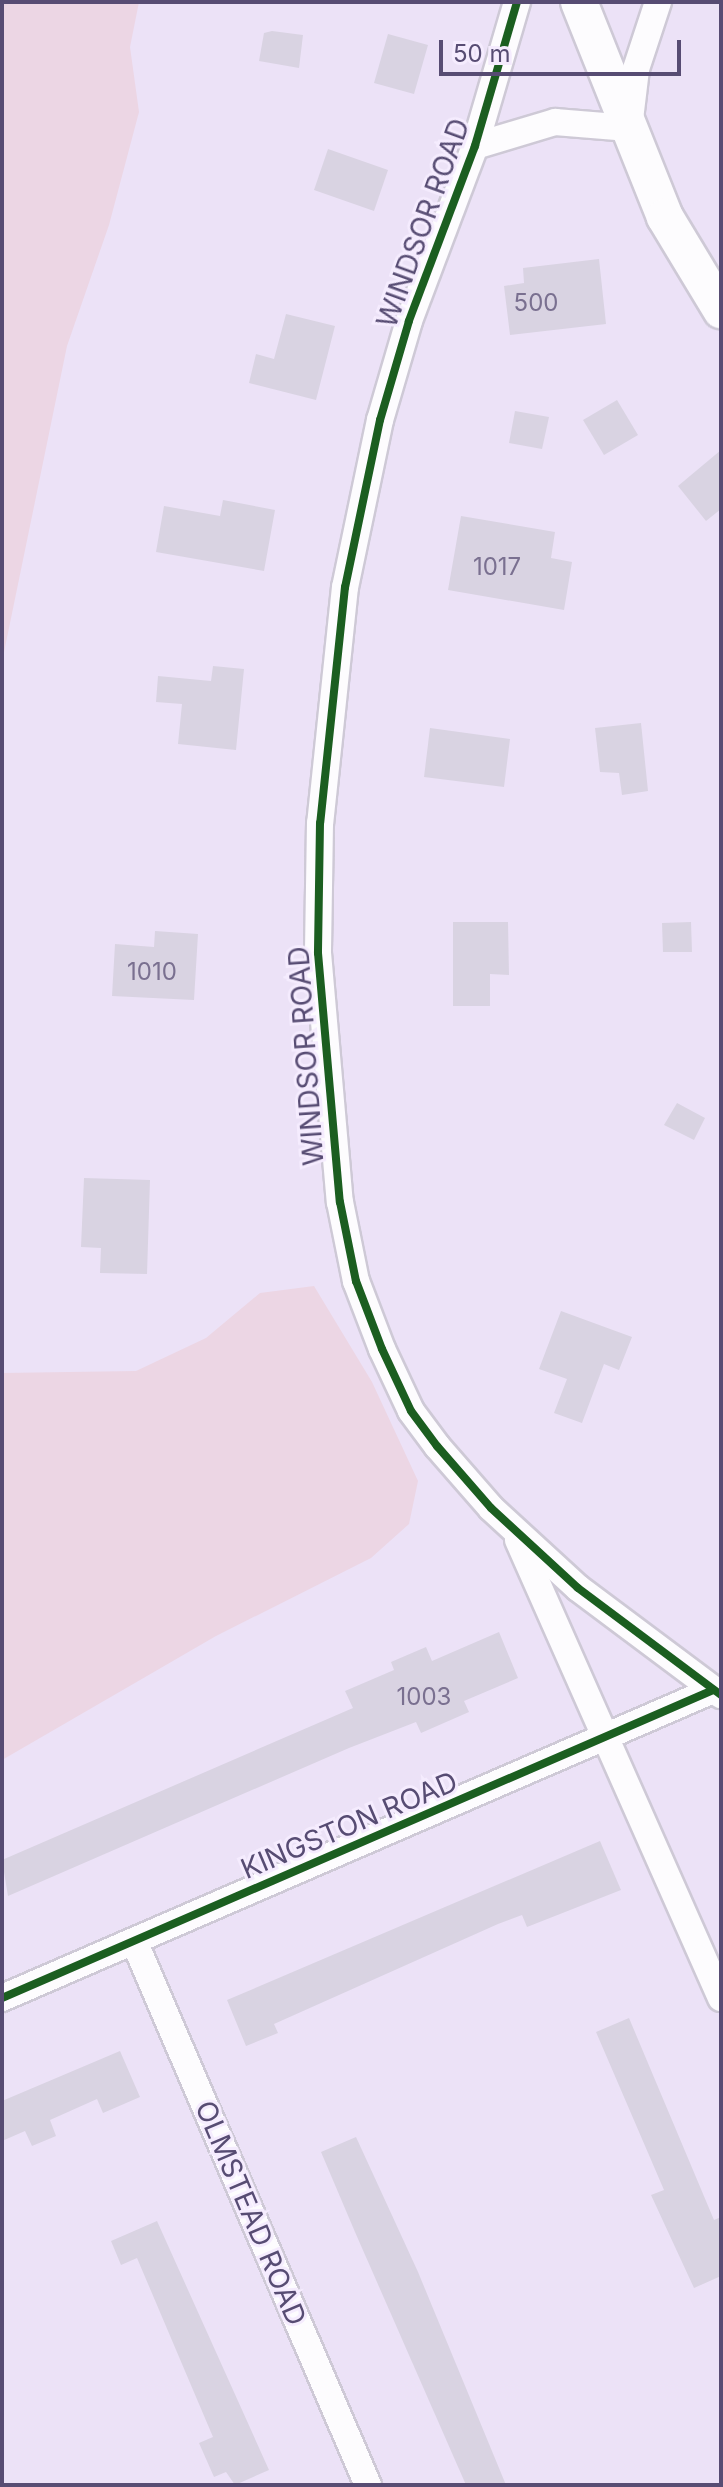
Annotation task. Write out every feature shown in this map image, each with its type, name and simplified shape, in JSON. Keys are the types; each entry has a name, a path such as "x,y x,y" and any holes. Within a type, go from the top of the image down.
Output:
{"street":[{"name":"WINDSOR ROAD","path":"517,2 475,146 397,363 345,587 320,823 318,953 340,1202 356,1281 411,1411 512,1528 578,1588 717,1692"},
{"path":"579,2 665,217 721,310"},
{"path":"629,128 636,69 658,2"},
{"name":"WINDSOR ROAD","path":"475,146 555,122 629,128"},
{"path":"512,1528 609,1738 721,1998"},
{"name":"KINGSTON ROAD","path":"2,1998 717,1692"},
{"name":"OLMSTEAD ROAD","path":"134,1941 368,2485"}],"shaded area":[{"path":"2,2 139,2 130,47 139,112 109,225 67,346 2,662"},
{"path":"127,2 721,2 721,2485 2,2485 2,167"},
{"path":"314,1286 372,1382 418,1481 409,1524 371,1558 216,1636 2,1760 2,1373 136,1371 206,1338 260,1293"}],"building":[{"path":"272,31 303,35 299,68 259,61 264,33"},
{"path":"388,34 428,45 414,94 374,83"},
{"path":"328,149 388,170 374,211 314,190"},
{"path":"599,259 606,324 510,335 504,286 524,283 523,268"},
{"path":"286,314 335,326 316,400 249,383 256,354 274,359"},
{"path":"617,400 638,435 604,455 583,420"},
{"path":"515,411 549,417 542,449 509,443"},
{"path":"721,450 721,509 706,521 678,486"},
{"path":"223,500 275,510 264,571 156,552 164,506 220,516"},
{"path":"461,516 555,532 551,558 572,562 564,610 448,590"},
{"path":"213,666 244,669 236,750 178,744 182,704 156,702 158,676 211,681"},
{"path":"641,723 648,791 622,795 619,773 600,772 595,728"},
{"path":"430,728 510,739 504,787 424,777"},
{"path":"453,922 508,922 509,975 490,974 490,1006 453,1006"},
{"path":"691,922 692,952 663,952 662,923"},
{"path":"155,931 198,934 194,1000 112,996 115,944 154,947"},
{"path":"677,1103 705,1118 694,1140 664,1125"},
{"path":"84,1178 150,1180 147,1274 100,1273 101,1248 81,1247"},
{"path":"561,1311 632,1337 619,1370 604,1364 582,1423 554,1413 567,1379 539,1369"},
{"path":"499,1632 518,1678 464,1701 469,1712 421,1733 416,1722 349,1748 8,1896 2,1860 353,1708 345,1691 394,1670 391,1662 426,1647 432,1661"},
{"path":"600,1841 621,1890 527,1927 522,1915 498,1924 274,2024 278,2033 246,2046 227,2000"},
{"path":"629,2018 714,2220 721,2217 721,2276 694,2288 651,2195 664,2190 596,2032"},
{"path":"120,2051 140,2097 103,2113 97,2099 50,2120 56,2136 32,2146 25,2131 2,2141 2,2101"},
{"path":"356,2137 418,2272 506,2485 466,2485 355,2232 321,2152"},
{"path":"157,2221 269,2470 235,2485 226,2472 214,2477 199,2443 213,2437 137,2258 121,2265 111,2241"}],"cycle path":[{"path":"517,2 475,146 409,321 380,420 345,587 320,823 318,953 340,1202 356,1281 382,1349 411,1411 437,1446 491,1508 578,1588 721,1695"},
{"path":"2,1998 713,1690"}]}
